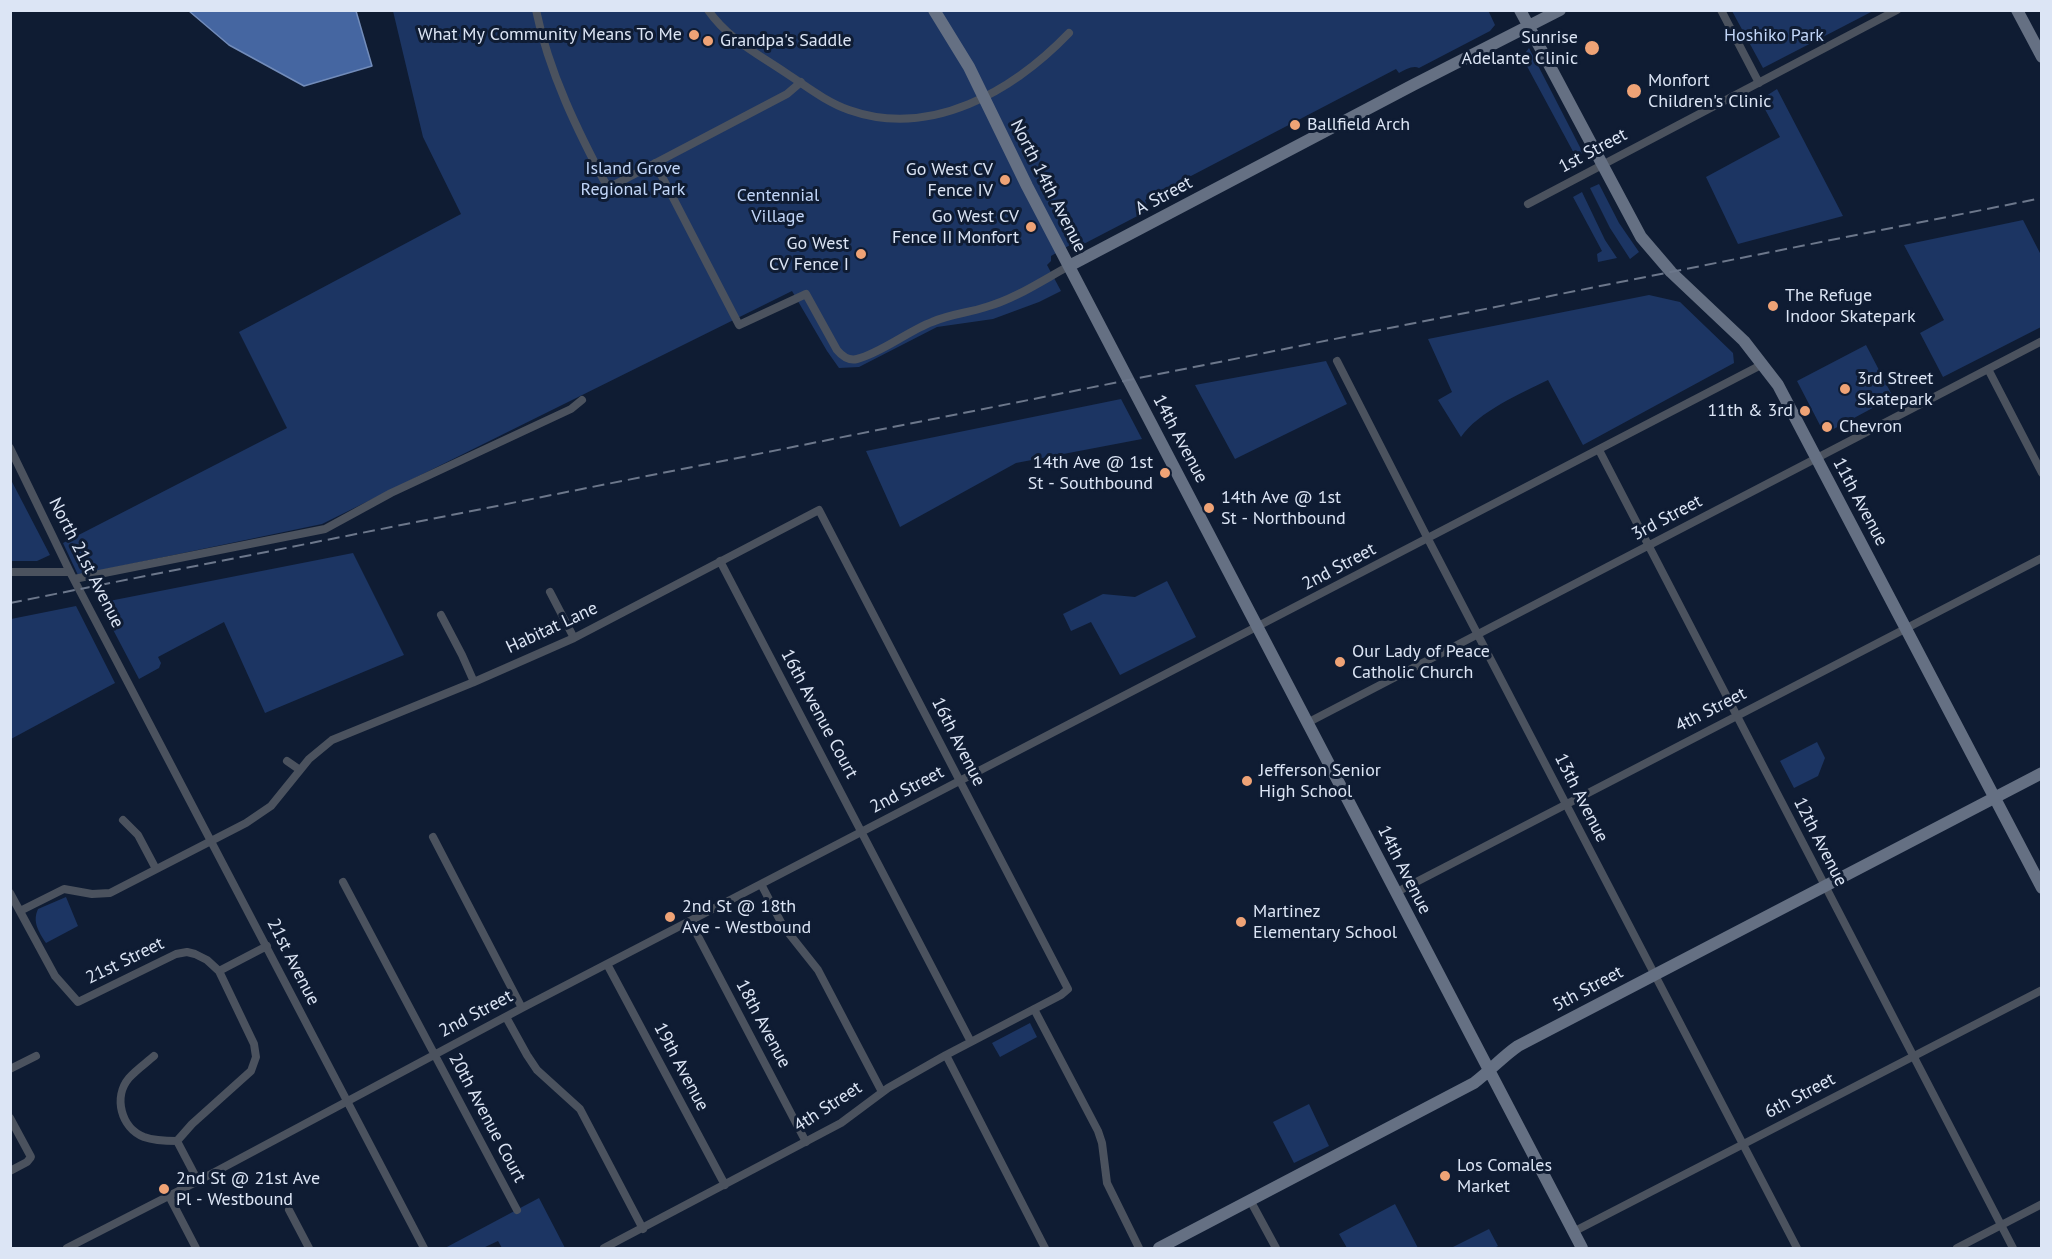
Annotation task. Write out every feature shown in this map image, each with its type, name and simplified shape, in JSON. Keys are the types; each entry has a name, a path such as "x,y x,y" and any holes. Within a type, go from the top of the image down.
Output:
{"main road":[{"name":"North 14th Avenue","path":"934,10 969,67 1129,380"},
{"name":"11th Avenue","path":"1520,10 1631,221 1646,244 1671,272 1744,341 1763,363 1785,397 2042,888"},
{"name":"A Street","path":"1070,266 1560,10"},
{"path":"2017,10 2042,57"},
{"name":"14th Avenue","path":"1129,380 1573,1232 1578,1247"},
{"name":"5th Street","path":"1159,1248 1474,1083 1518,1046 2042,773"}],"street":[{"path":"536,10 542,40 554,75 608,188 787,94 801,82"},
{"path":"708,10 727,33 832,103 867,115 887,117 909,118 953,112 983,98 1029,70 1069,33"},
{"path":"1721,10 1759,83"},
{"name":"1st Street","path":"1528,204 1897,10"},
{"name":"A Street","path":"655,163 739,325 806,294 837,350 841,355 850,359 857,359 931,322 950,315 987,307 1006,299 1070,266"},
{"name":"3rd Street","path":"1307,723 2042,341"},
{"name":"13th Avenue","path":"1337,361 1797,1248"},
{"name":"2nd Street","path":"67,1248 198,1181 522,1008 1763,363"},
{"path":"1988,369 2042,473"},
{"path":"10,572 72,576 325,529 392,494 571,410 582,400"},
{"name":"North 21st Avenue","path":"10,448 72,576 133,691"},
{"name":"12th Avenue","path":"1599,450 2013,1248"},
{"name":"Habitat Lane","path":"212,840 271,807 309,759 333,740 574,638 819,510"},
{"name":"16th Avenue","path":"819,510 1068,989"},
{"name":"4th Street","path":"1395,893 2042,558"},
{"name":"16th Avenue Court","path":"720,561 971,1042"},
{"path":"550,592 574,638"},
{"path":"441,615 474,682"},
{"name":"21st Avenue","path":"133,691 424,1248"},
{"path":"287,761 300,770"},
{"path":"123,820 138,835 156,869"},
{"path":"433,837 522,1008"},
{"path":"20,911 64,889 92,894 110,893 212,840"},
{"name":"20th Avenue Court","path":"343,882 518,1210"},
{"path":"761,884 783,926 818,970 882,1092"},
{"name":"21st Street","path":"10,893 55,976 78,1002 176,954 187,952 195,954 207,960 219,971 254,1044 256,1057 245,1077 192,1124 177,1141"},
{"name":"18th Avenue","path":"690,921 806,1142"},
{"path":"219,971 267,946"},
{"name":"19th Avenue","path":"608,964 725,1185"},
{"name":"4th Street","path":"604,1248 841,1123 882,1092 946,1055 1061,995 1068,989"},
{"name":"6th Street","path":"1573,1232 2042,990"},
{"path":"1034,1009 1098,1131 1102,1143 1107,1183 1139,1248"},
{"path":"506,1017 537,1070 580,1108 643,1228"},
{"path":"946,1055 1045,1248"},
{"path":"10,1069 36,1056"},
{"path":"154,1056 126,1083 120,1101 121,1108 129,1126 142,1137 177,1141 198,1181"},
{"path":"10,1118 31,1157 30,1160 10,1171"},
{"path":"169,1196 196,1248"},
{"path":"1250,1200 1276,1248"},
{"path":"1957,1248 2042,1204"},
{"path":"289,1209 309,1248"}],"green space":[{"name":"Island Grove Regional Park","path":"1488,10 1495,25 1490,31 1419,68 1412,67 1399,73 1396,69 1145,200 1149,210 1074,249 1070,245 1051,256 1051,261 1047,265 1061,291 1039,302 993,319 937,327 859,367 839,368 792,291 322,524 78,575 63,543 287,428 239,332 461,214 423,137 393,11"},
{"name":"Hoshiko Park","path":"1732,11 1873,11 1763,68"},
{"path":"1529,48 1583,153 1576,157 1522,57"},
{"path":"1777,89 1843,216 1738,244 1706,177 1780,137 1760,100"},
{"path":"1599,184 1619,223 1639,252 1630,259 1610,228 1590,188"},
{"path":"1582,192 1605,240 1617,258 1598,262 1597,254 1602,251 1573,197"},
{"path":"2023,220 2041,255 2041,327 1943,377 1920,333 1944,320 1904,245"},
{"path":"1649,295 1680,302 1733,353 1734,363 1583,445 1548,380 1489,411 1461,437 1438,400 1452,392 1428,339"},
{"name":"3rd Street Skatepark","path":"1866,345 1893,397 1828,432 1823,431 1797,381"},
{"path":"1326,361 1347,404 1235,459 1195,385"},
{"path":"1121,399 1142,439 1016,463 900,527 866,451"},
{"path":"10,478 50,555 37,561 11,561"},
{"path":"353,553 404,655 265,713 224,622 158,657 161,663 159,668 139,679 99,603"},
{"path":"1167,581 1196,637 1120,675 1091,622 1071,631 1063,614 1103,594 1135,597"},
{"path":"76,606 115,683 11,739 11,619"},
{"path":"1817,742 1825,758 1818,776 1794,788 1780,761"},
{"path":"66,897 78,926 46,943 36,923 38,909"},
{"path":"1030,1023 1037,1037 1000,1057 992,1043"},
{"path":"1309,1104 1329,1146 1294,1163 1273,1122"},
{"path":"539,1198 565,1248 502,1248 498,1241 483,1248 445,1248"},
{"path":"1395,1204 1418,1248 1347,1248 1339,1234"},
{"path":"1489,1229 1498,1246 1494,1248 1451,1248"}],"shaded area":[{"path":"189,11 356,11 372,66 304,86 229,45"}],"railway":[{"path":"10,603 2042,198"}],"place":[{"name":"What My Community Means To Me","path":"694,35"},
{"name":"Grandpa's Saddle","path":"708,41"},
{"name":"Sunrise Adelante Clinic","path":"1592,48"},
{"name":"Monfort Children's Clinic","path":"1634,91"},
{"name":"Ballfield Arch","path":"1295,125"},
{"name":"Go West CV Fence IV","path":"1005,180"},
{"name":"Go West CV Fence II Monfort","path":"1031,227"},
{"name":"Go West CV Fence I","path":"861,254"},
{"name":"The Refuge Indoor Skatepark","path":"1773,306"},
{"name":"3rd Street Skatepark","path":"1845,389"},
{"name":"11th & 3rd","path":"1805,411"},
{"name":"Chevron","path":"1827,427"},
{"name":"14th Ave @ 1st St - Southbound","path":"1165,473"},
{"name":"14th Ave @ 1st St - Northbound","path":"1209,508"},
{"name":"Our Lady of Peace Catholic Church","path":"1340,662"},
{"name":"Jefferson Senior High School","path":"1247,781"},
{"name":"2nd St @ 18th Ave - Westbound","path":"670,917"},
{"name":"Martinez Elementary School","path":"1241,922"},
{"name":"Los Comales Market","path":"1445,1176"},
{"name":"2nd St @ 21st Ave Pl - Westbound","path":"164,1189"}],"park label":[{"name":"Centennial Village","path":"778,206"}]}
